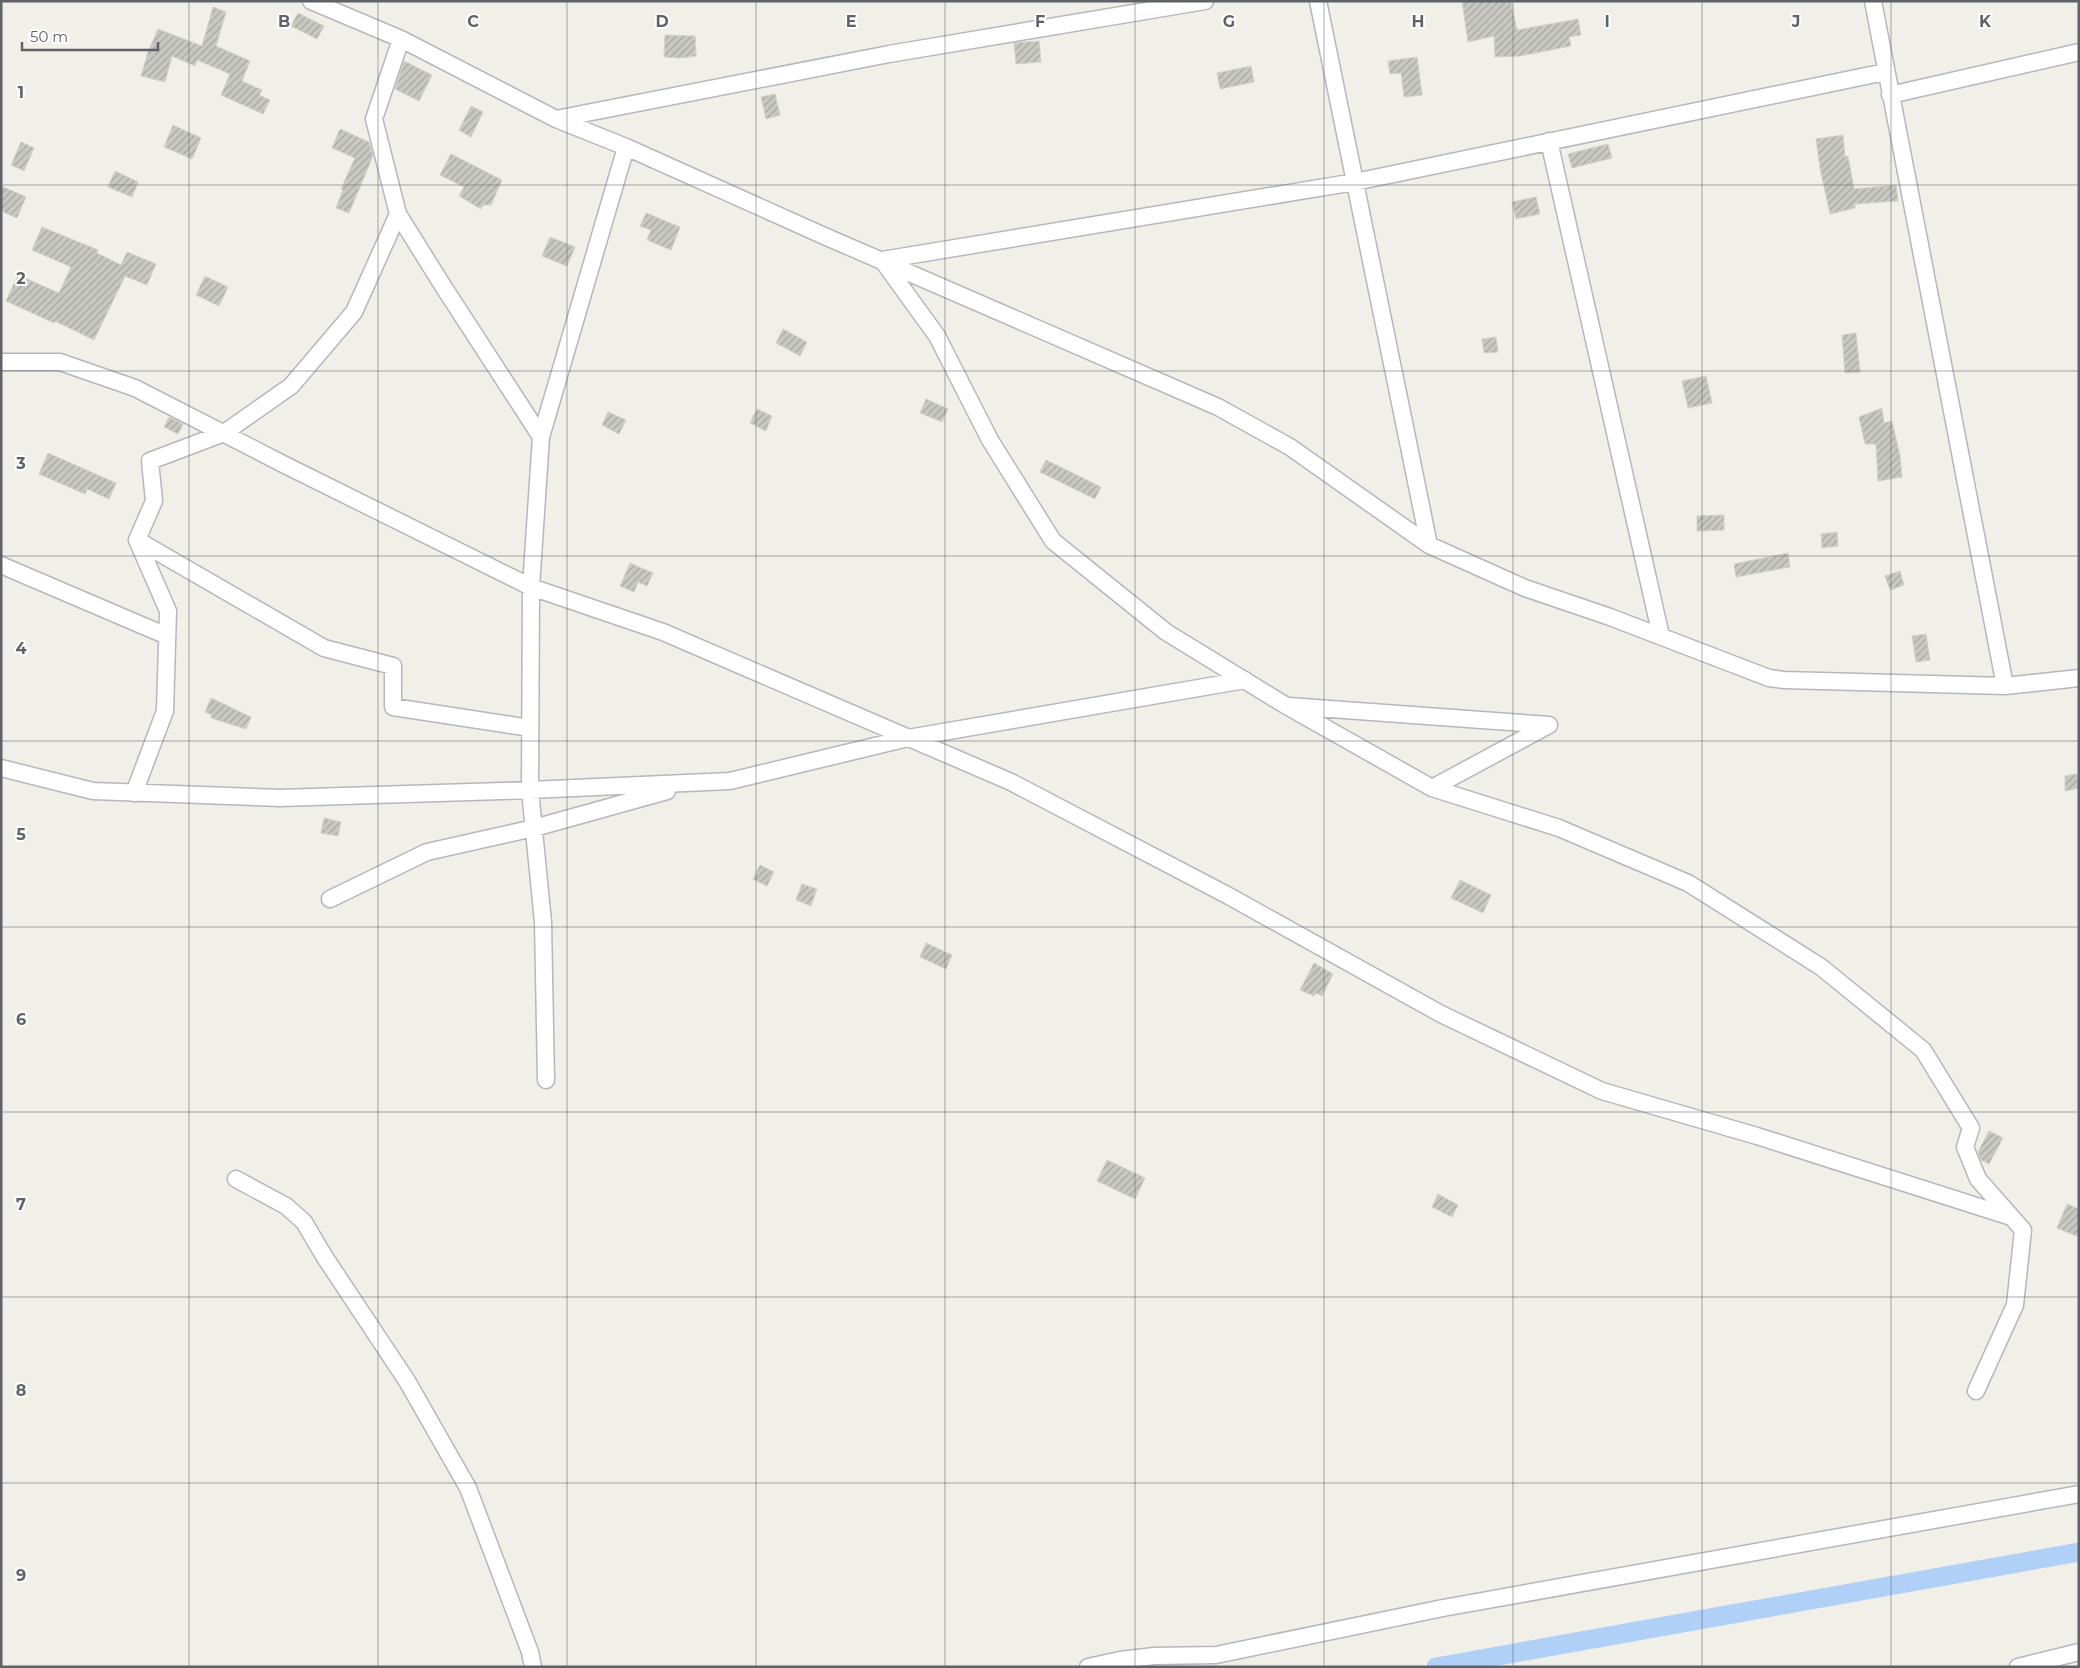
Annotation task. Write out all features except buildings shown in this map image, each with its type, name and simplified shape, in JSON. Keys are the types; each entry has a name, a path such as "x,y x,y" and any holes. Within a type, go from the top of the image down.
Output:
{"street":[{"path":"311,1 401,39 556,119 626,147 1218,407 1290,447 1429,545 1525,588 1661,636 1769,678 2006,686 2079,678"},
{"path":"556,119 889,54 1205,1"},
{"path":"1318,1 1429,545"},
{"path":"1873,1 1885,72 2006,686"},
{"path":"401,39 374,119 398,214 541,437"},
{"path":"1890,94 2079,52"},
{"path":"882,260 1355,182 1885,72"},
{"path":"1549,141 1661,636"},
{"path":"546,1080 543,922 530,790 531,587 541,437 626,147"},
{"path":"134,793 165,711 168,611 137,540 154,501 150,461 224,433 291,386 354,312 398,214"},
{"path":"882,260 937,336 990,440 1054,541 1166,632 1285,705 1432,788 1559,828 1688,883 1821,967 1923,1050 1971,1128 1965,1147 1978,1179 2023,1230 2015,1305 1976,1391"},
{"path":"1,362 60,362 135,388 531,587 663,632 1012,782 1227,895 1441,1014 1602,1091 1766,1139 2011,1217"},
{"path":"137,540 324,648 393,666 393,708 530,728"},
{"path":"1,565 168,636"},
{"path":"1,768 93,791 280,798 730,781 908,738 1244,680"},
{"path":"1285,705 1549,725 1432,788"},
{"path":"330,898 427,852 534,828 694,783"},
{"path":"236,1179 286,1206 304,1222 324,1256 408,1381 468,1488 530,1652 533,1667"},
{"path":"1088,1667 1120,1660 1154,1656 1216,1655 1443,1608 2079,1494"},
{"path":"2018,1667 2079,1652"}],"waterway":[{"path":"1436,1667 2079,1552"}]}
